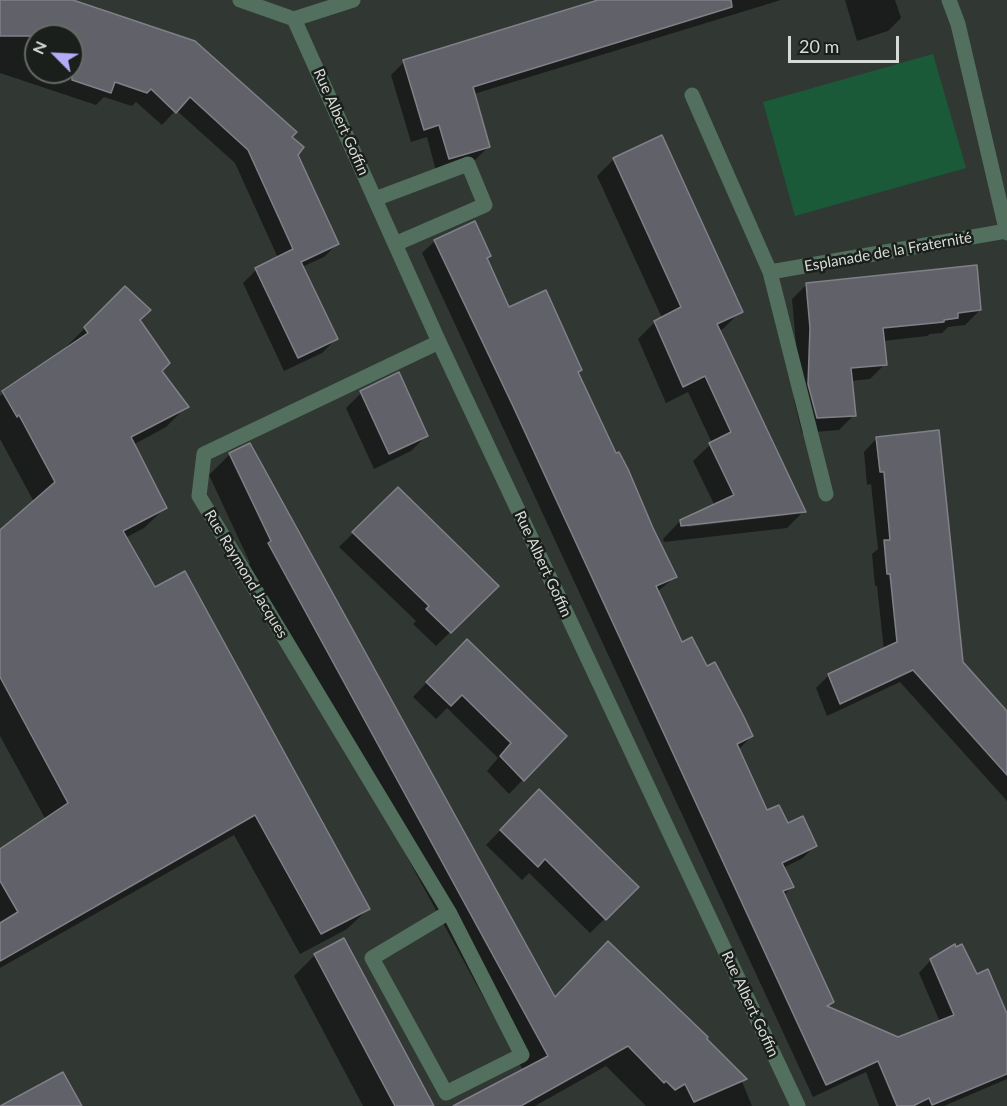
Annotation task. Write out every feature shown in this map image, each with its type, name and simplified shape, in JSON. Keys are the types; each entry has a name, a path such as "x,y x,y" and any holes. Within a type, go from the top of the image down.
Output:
{"street":[{"path":"240,0 294,19 353,0"},
{"path":"949,0 958,24 1007,232"},
{"name":"Rue Albert Goffin","path":"294,19 439,342 798,1106"},
{"path":"692,95 770,272 826,494"},
{"path":"375,199 468,164 485,205 395,244"},
{"name":"Esplanade de la Fraternité","path":"770,272 1007,232"},
{"name":"Rue Raymond Jacques","path":"439,342 204,454 199,496 449,912 522,1055 446,1093 372,958 449,912"}],"green space":[{"path":"933,54 966,168 795,216 763,102"}],"building":[{"path":"0,0 73,0 195,41 297,132 292,137 304,147 298,155 339,244 301,262 338,339 298,358 255,268 293,249 248,150 190,97 176,113 151,89 147,93 115,82 111,93 84,84 84,24 24,24 24,36 0,36"},
{"path":"598,0 731,0 732,7 473,87 490,147 449,159 439,125 424,130 403,60"},
{"path":"662,135 743,312 717,324 806,512 681,526 680,520 734,495 709,443 731,432 705,376 683,387 654,321 681,307 613,158"},
{"path":"475,221 491,256 487,258 509,307 546,290 582,370 578,372 616,453 619,452 628,469 677,577 656,586 682,642 692,637 707,666 715,662 744,717 753,736 737,744 767,810 779,805 788,823 803,816 817,846 782,863 794,887 783,891 834,1002 827,1006 898,1037 954,1015 930,959 955,944 956,947 962,944 977,974 988,969 1007,1014 1007,1074 932,1105 929,1098 913,1106 897,1106 878,1061 826,1085 434,240"},
{"path":"977,265 981,310 958,313 958,318 944,320 944,322 883,328 887,365 851,368 856,416 817,418 808,384 810,328 806,283"},
{"path":"125,286 151,310 140,320 170,363 162,371 189,407 131,437 167,508 123,531 155,587 185,571 370,909 321,934 255,815 0,961 0,923 18,912 0,881 0,849 68,803 0,677 0,530 55,482 19,415 17,417 2,391 88,333 84,327"},
{"path":"399,372 428,436 389,454 360,391"},
{"path":"939,430 963,662 1007,711 1007,775 913,670 840,704 828,674 897,642 884,540 890,540 884,472 880,472 876,437"},
{"path":"250,443 555,997 608,941 708,1037 707,1039 747,1079 694,1102 685,1084 675,1090 666,1081 664,1083 628,1046 521,1106 453,1106 548,1056 268,543 271,541 229,453"},
{"path":"398,487 499,586 451,633 426,609 429,606 352,532"},
{"path":"467,639 567,736 524,781 500,756 511,743 462,695 451,706 426,682"},
{"path":"539,789 639,887 606,920 545,859 538,867 500,830"},
{"path":"344,938 434,1106 395,1106 314,954"},
{"path":"63,1072 82,1106 0,1106"}]}
